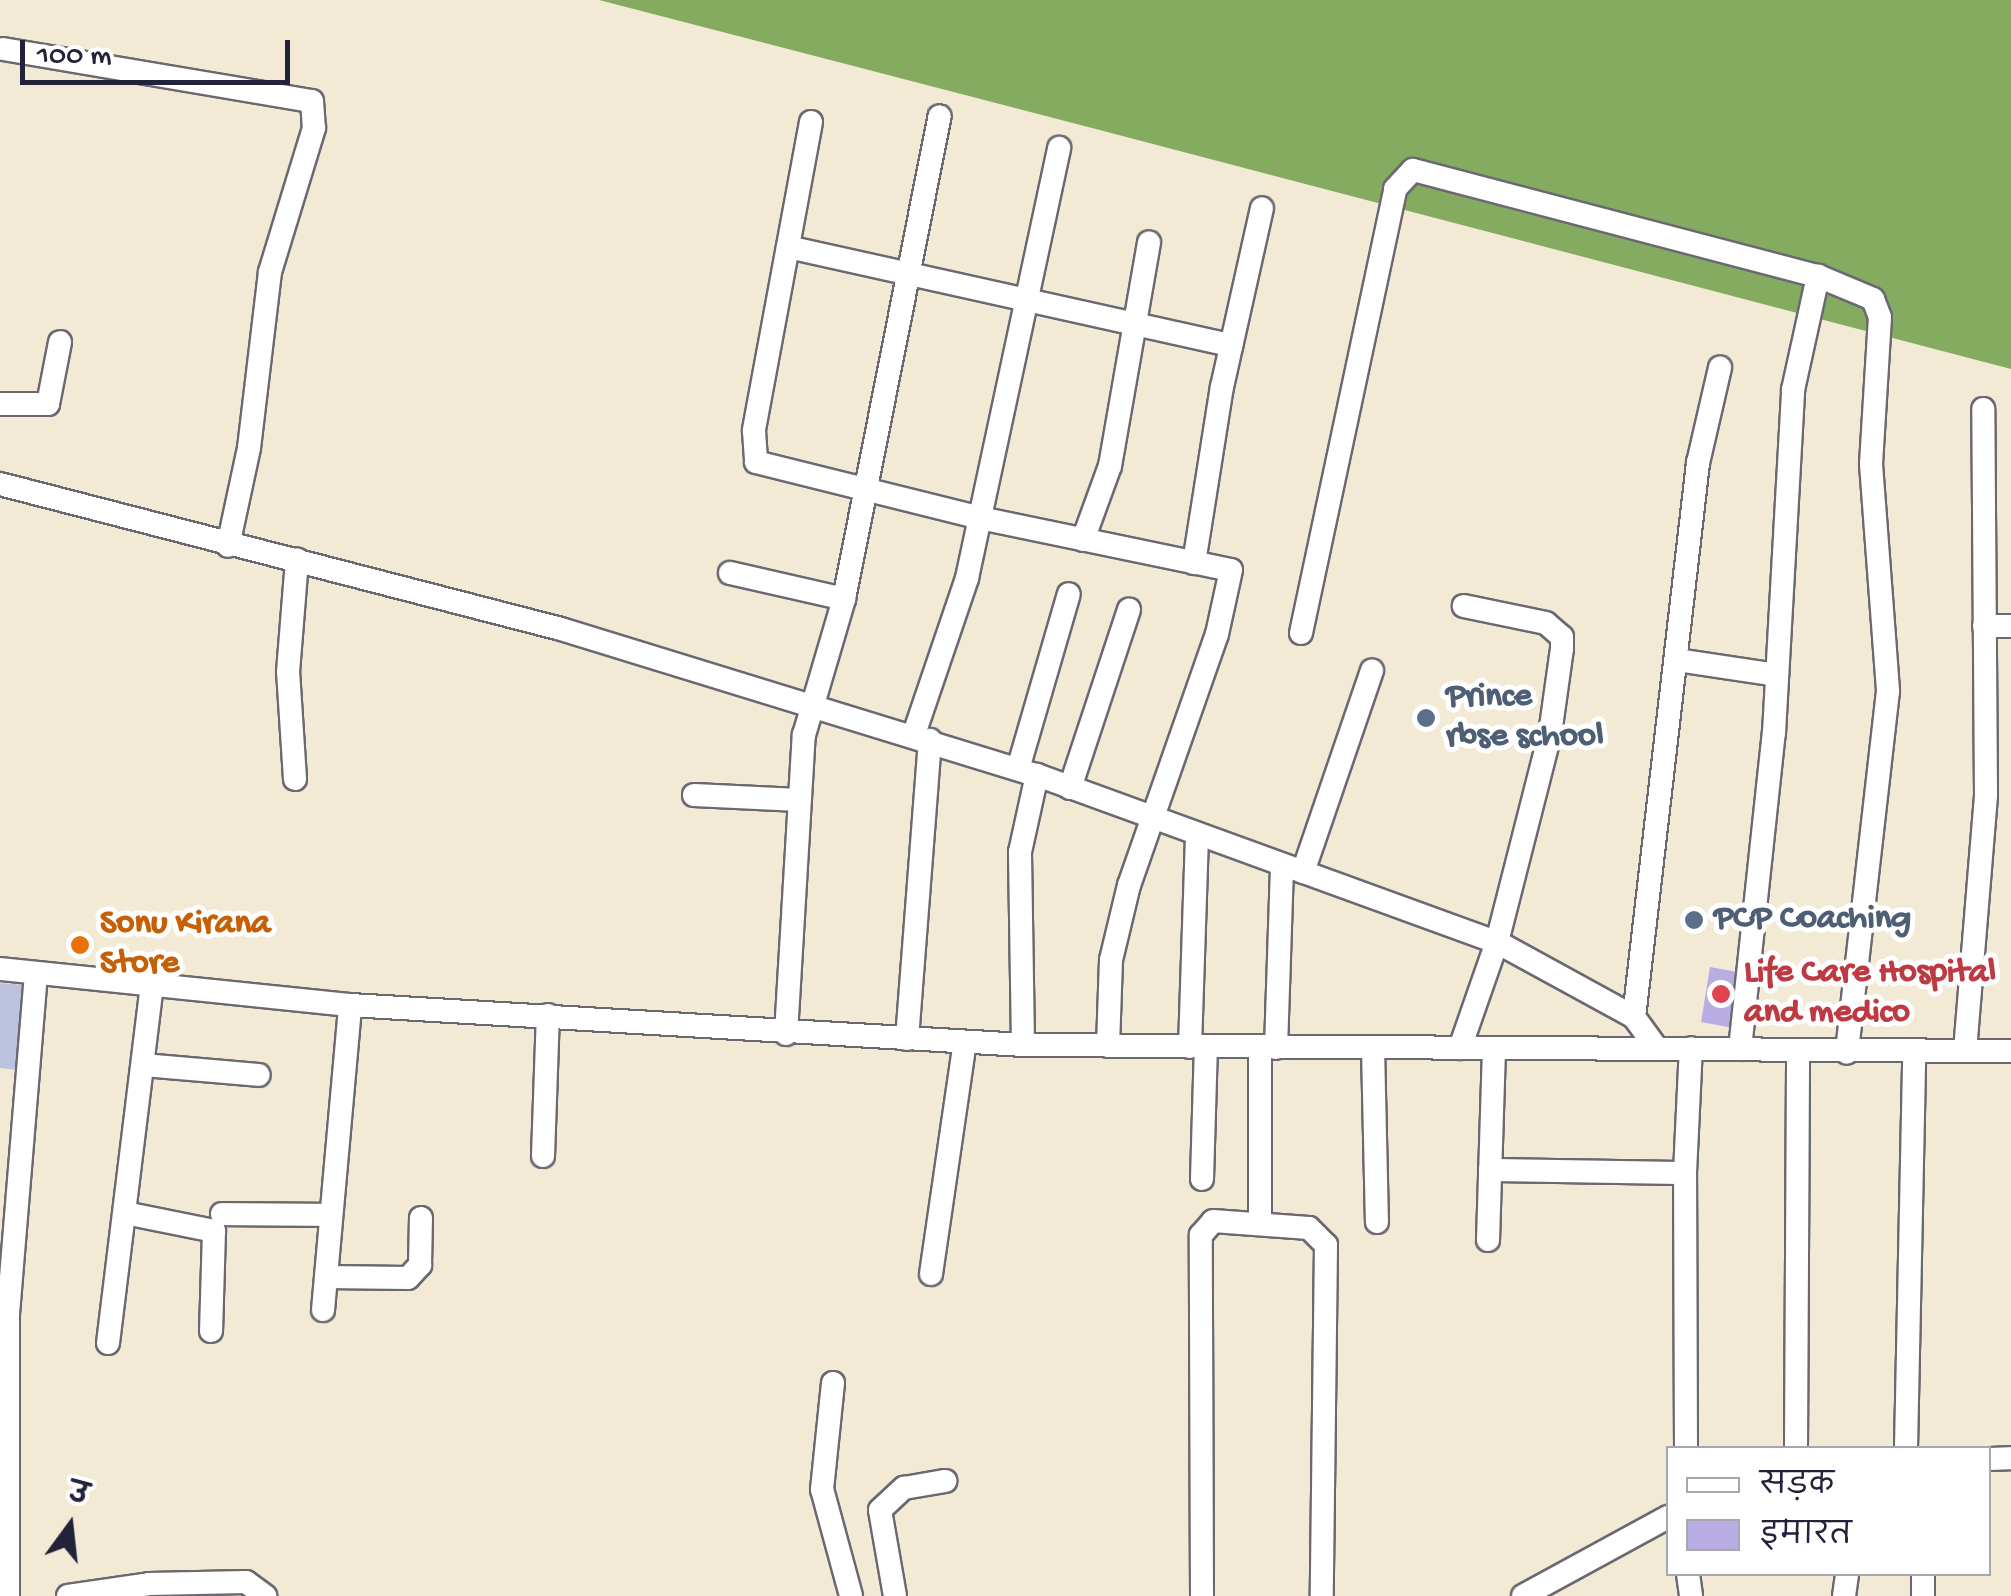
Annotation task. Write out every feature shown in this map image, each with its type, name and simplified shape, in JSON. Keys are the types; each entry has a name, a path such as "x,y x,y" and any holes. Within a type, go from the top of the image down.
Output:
{"street":[{"path":"3,49 312,101 314,128 270,272 249,448 228,546"},
{"path":"786,1034 799,800 812,706 844,599 940,116"},
{"path":"811,122 753,455 764,466 866,492 1232,570 1217,634 1152,820 1110,960 1108,1046"},
{"path":"907,1039 922,737 980,518 1059,148"},
{"path":"1302,633 1402,176 1426,171 1862,291 1880,317 1870,434 1888,691 1848,1053"},
{"path":"1194,563 1231,345 1262,208"},
{"path":"1083,540 1110,466 1148,242"},
{"path":"788,247 1231,345"},
{"path":"1740,1049 1777,675 1794,390 1818,276"},
{"path":"0,404 48,404 60,342"},
{"path":"1634,1017 1698,463 1720,368"},
{"path":"1964,1051 1984,830 1983,409"},
{"path":"0,484 228,546 297,559 922,737 1027,772 1497,942 1634,1017 1657,1049"},
{"path":"294,779 288,672 297,559"},
{"path":"730,573 844,599"},
{"path":"1023,1045 1020,852 1027,772 1069,594"},
{"path":"1460,1048 1497,942 1550,734 1562,636 1546,623 1464,606"},
{"path":"1070,788 1129,610"},
{"path":"1984,626 2011,626"},
{"path":"1677,660 1777,675"},
{"path":"1260,1222 1268,1048 1292,869 1372,672"},
{"path":"694,795 799,800"},
{"path":"1197,834 1202,1180"},
{"path":"0,969 350,1005 548,1015 786,1034 1023,1045 2011,1051"},
{"path":"8,1596 4,1427 11,1264 36,973"},
{"path":"108,1342 152,986"},
{"path":"324,1310 350,1005"},
{"path":"543,1156 548,1015"},
{"path":"932,1274 965,1042"},
{"path":"1373,1048 1377,1222"},
{"path":"1488,1240 1494,1048"},
{"path":"1686,1446 1684,1172 1691,1048"},
{"path":"1796,1446 1798,1050"},
{"path":"1906,1446 1914,1052"},
{"path":"143,1065 259,1075"},
{"path":"1490,1170 1684,1172"},
{"path":"124,1213 214,1231 211,1331"},
{"path":"222,1214 332,1215"},
{"path":"326,1277 408,1278 420,1265 421,1218"},
{"path":"1202,1596 1201,1235 1212,1221 1309,1228 1326,1245 1322,1596"},
{"path":"833,1383 822,1489 850,1596"},
{"path":"895,1596 880,1510 904,1488 944,1481"},
{"path":"1523,1596 1666,1517"},
{"path":"68,1596 149,1584 229,1582 257,1586 265,1596"}],"shaded area":[{"path":"0,983 25,985 25,1071 0,1068"}],"green space":[{"path":"599,0 2011,0 2011,369 1092,128"}],"building":[{"path":"1710,967 1743,973 1733,1028 1701,1022"}],"place":[{"name":"Prince rbse school","path":"1426,718"},
{"name":"PCP Coaching","path":"1694,920"},
{"name":"Sonu Kirana Store","path":"80,945"},
{"name":"Life Care Hospital and medico","path":"1721,994"}]}
